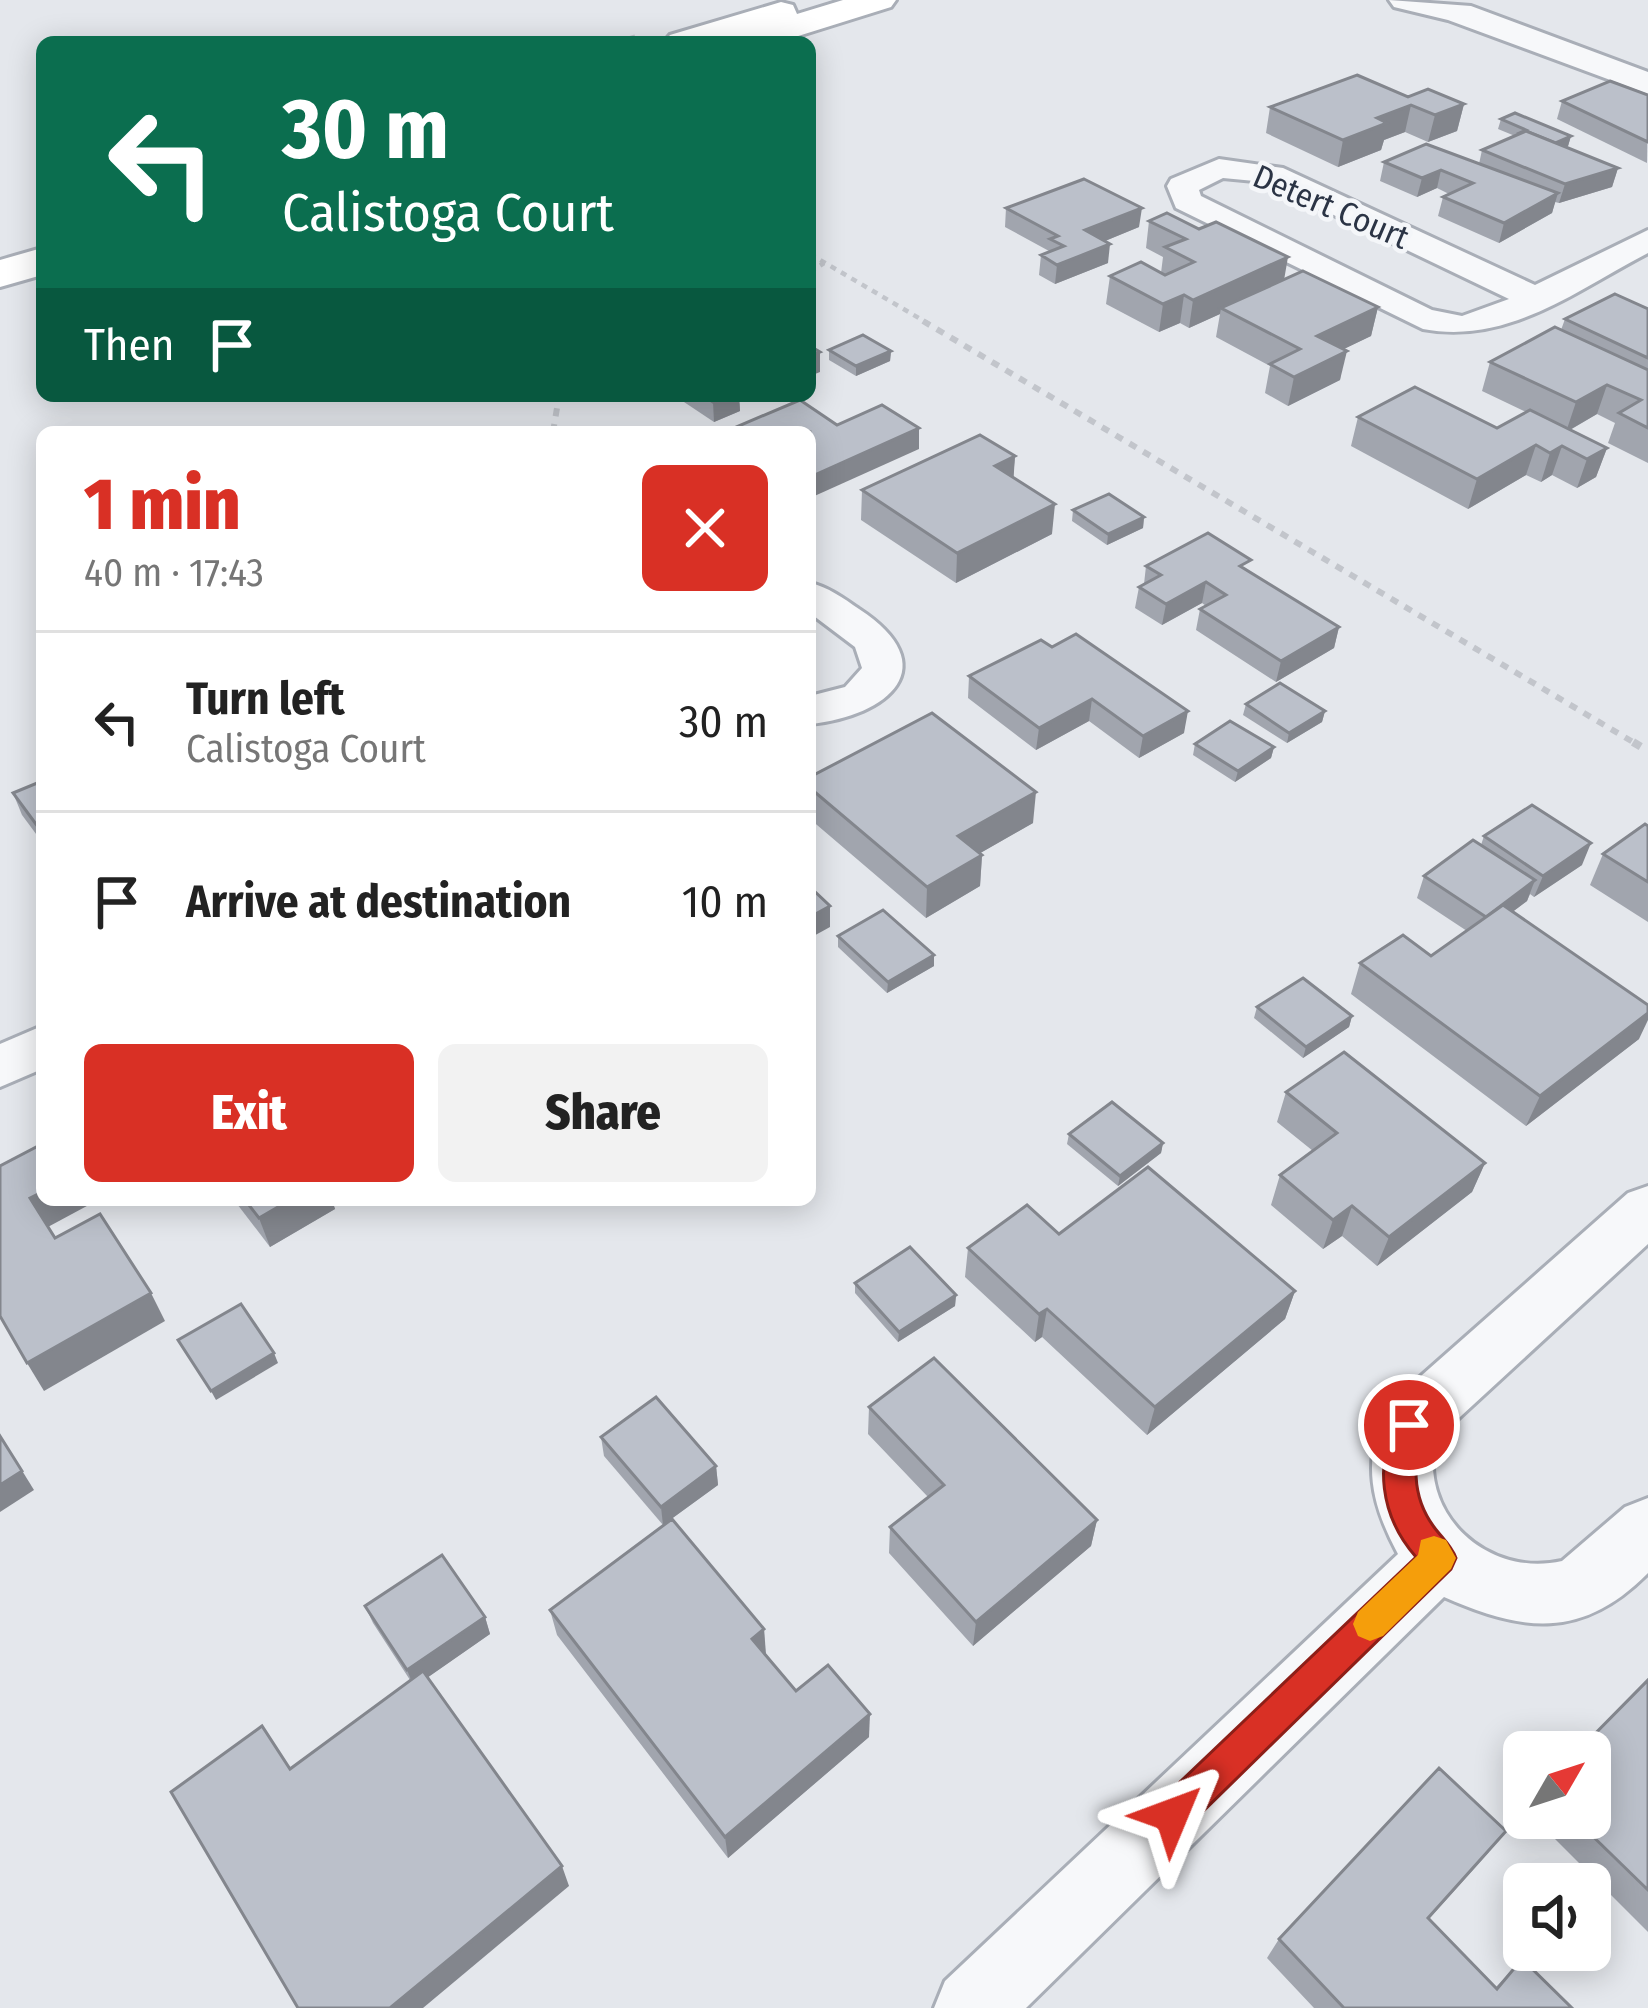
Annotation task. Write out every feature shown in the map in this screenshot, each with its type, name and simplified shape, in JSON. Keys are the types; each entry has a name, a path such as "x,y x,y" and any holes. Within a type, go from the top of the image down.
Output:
{"main road":[{"path":"704,36 828,3 879,0"},
{"path":"755,36 828,3"},
{"path":"0,252 36,241"},
{"path":"0,274 36,263"}],"street":[{"path":"1405,0 1448,7 1648,84"},
{"name":"Detert Court","path":"1219,168 1271,174 1533,296 1492,321 1462,326 1423,319 1212,216 1187,201 1182,187 1219,168"},
{"path":"1533,296 1648,240"},
{"path":"816,599 873,642 883,656 882,674 867,693 849,703 816,709"},
{"path":"0,1067 36,1049"},
{"path":"1648,1209 1409,1425 1397,1454 1401,1498 1419,1536 1439,1558 1501,1591 1556,1595 1598,1579 1648,1528"},
{"path":"972,2008 1439,1558"}],"path":[{"path":"816,258 1648,751"},
{"path":"816,268 824,263"}],"building":[{"path":"1357,75 1408,97 1428,89 1464,104 1435,115 1411,105 1377,118 1387,123 1343,140 1270,107"},
{"path":"1610,81 1648,95 1648,142 1562,101"},
{"path":"1515,113 1571,136 1555,143 1526,131 1517,134 1526,130 1501,119"},
{"path":"1526,131 1618,168 1565,184 1482,150"},
{"path":"1426,144 1558,193 1504,223 1443,197 1473,183 1441,170 1422,178 1384,162"},
{"path":"1084,179 1142,208 1085,230 1110,244 1057,265 1041,255 1064,246 1050,239 1058,236 1006,208"},
{"path":"1167,213 1199,229 1216,222 1288,257 1193,300 1184,295 1163,304 1110,276 1141,262 1165,275 1194,262 1165,247 1186,239 1149,221"},
{"path":"1303,271 1378,307 1317,336 1347,351 1294,377 1270,364 1300,349 1221,308"},
{"path":"1615,294 1648,309 1648,358 1565,319"},
{"path":"1555,327 1648,370 1648,428 1619,413 1641,400 1607,385 1576,402 1490,362"},
{"path":"863,335 891,351 856,366 829,350"},
{"path":"1415,387 1497,428 1530,410 1607,448 1587,459 1562,446 1550,453 1536,445 1477,479 1358,417"},
{"path":"803,402 837,425 882,405 919,428 816,474 816,426 738,426"},
{"path":"980,435 1015,456 995,466 1055,504 957,553 862,490"},
{"path":"1109,494 1144,517 1108,534 1073,510"},
{"path":"1208,533 1251,560 1240,566 1339,627 1281,661 1200,609 1226,595 1206,582 1166,604 1139,587 1161,575 1146,566"},
{"path":"1076,634 1188,711 1143,736 1092,699 1039,728 969,676 1041,640 1052,647"},
{"path":"1280,683 1325,711 1289,733 1246,704"},
{"path":"932,713 1036,792 958,836 982,855 927,887 816,793 816,774"},
{"path":"1230,721 1274,747 1238,771 1195,744"},
{"path":"36,783 36,824 13,793"},
{"path":"1532,805 1591,843 1543,876 1484,836"},
{"path":"1648,826 1648,882 1603,854"},
{"path":"1473,840 1535,880 1486,917 1424,876"},
{"path":"816,893 830,906 816,914"},
{"path":"1503,905 1648,1005 1648,1013 1540,1096 1360,963 1403,935 1431,956"},
{"path":"883,910 934,955 888,982 838,936"},
{"path":"1303,978 1352,1016 1306,1047 1257,1007"},
{"path":"1344,1052 1485,1163 1389,1237 1352,1206 1333,1220 1280,1175 1337,1133 1286,1092"},
{"path":"1112,1102 1163,1143 1120,1176 1069,1134"},
{"path":"36,1147 36,1195 30,1198 55,1238 100,1214 151,1293 27,1363 0,1316 0,1166"},
{"path":"1148,1167 1295,1291 1155,1407 1047,1309 1039,1314 968,1248 1027,1205 1059,1234"},
{"path":"250,1206 280,1206 259,1218"},
{"path":"910,1247 956,1295 899,1332 855,1283"},
{"path":"241,1304 274,1353 211,1391 178,1340"},
{"path":"934,1358 1097,1520 976,1622 890,1527 944,1485 869,1407"},
{"path":"656,1397 716,1466 661,1507 601,1437"},
{"path":"0,1436 22,1471 0,1485"},
{"path":"672,1519 764,1629 752,1639 796,1691 828,1665 870,1714 725,1837 550,1610"},
{"path":"442,1555 485,1617 407,1670 365,1606"},
{"path":"423,1671 562,1866 390,2008 298,2008 171,1792 262,1726 290,1769"},
{"path":"1648,1680 1648,1890 1596,1839 1611,1839 1611,1731 1598,1731"},
{"path":"1439,1768 1503,1828 1503,1834 1428,1918 1497,1989 1512,1971 1534,1971 1572,2008 1344,2008 1279,1939"}],"slow traffic":[{"path":"1370,1624 1439,1558 1434,1552"}],"route":[{"path":"1172,1815 1439,1558 1419,1536 1401,1498 1397,1454 1409,1425"}]}
